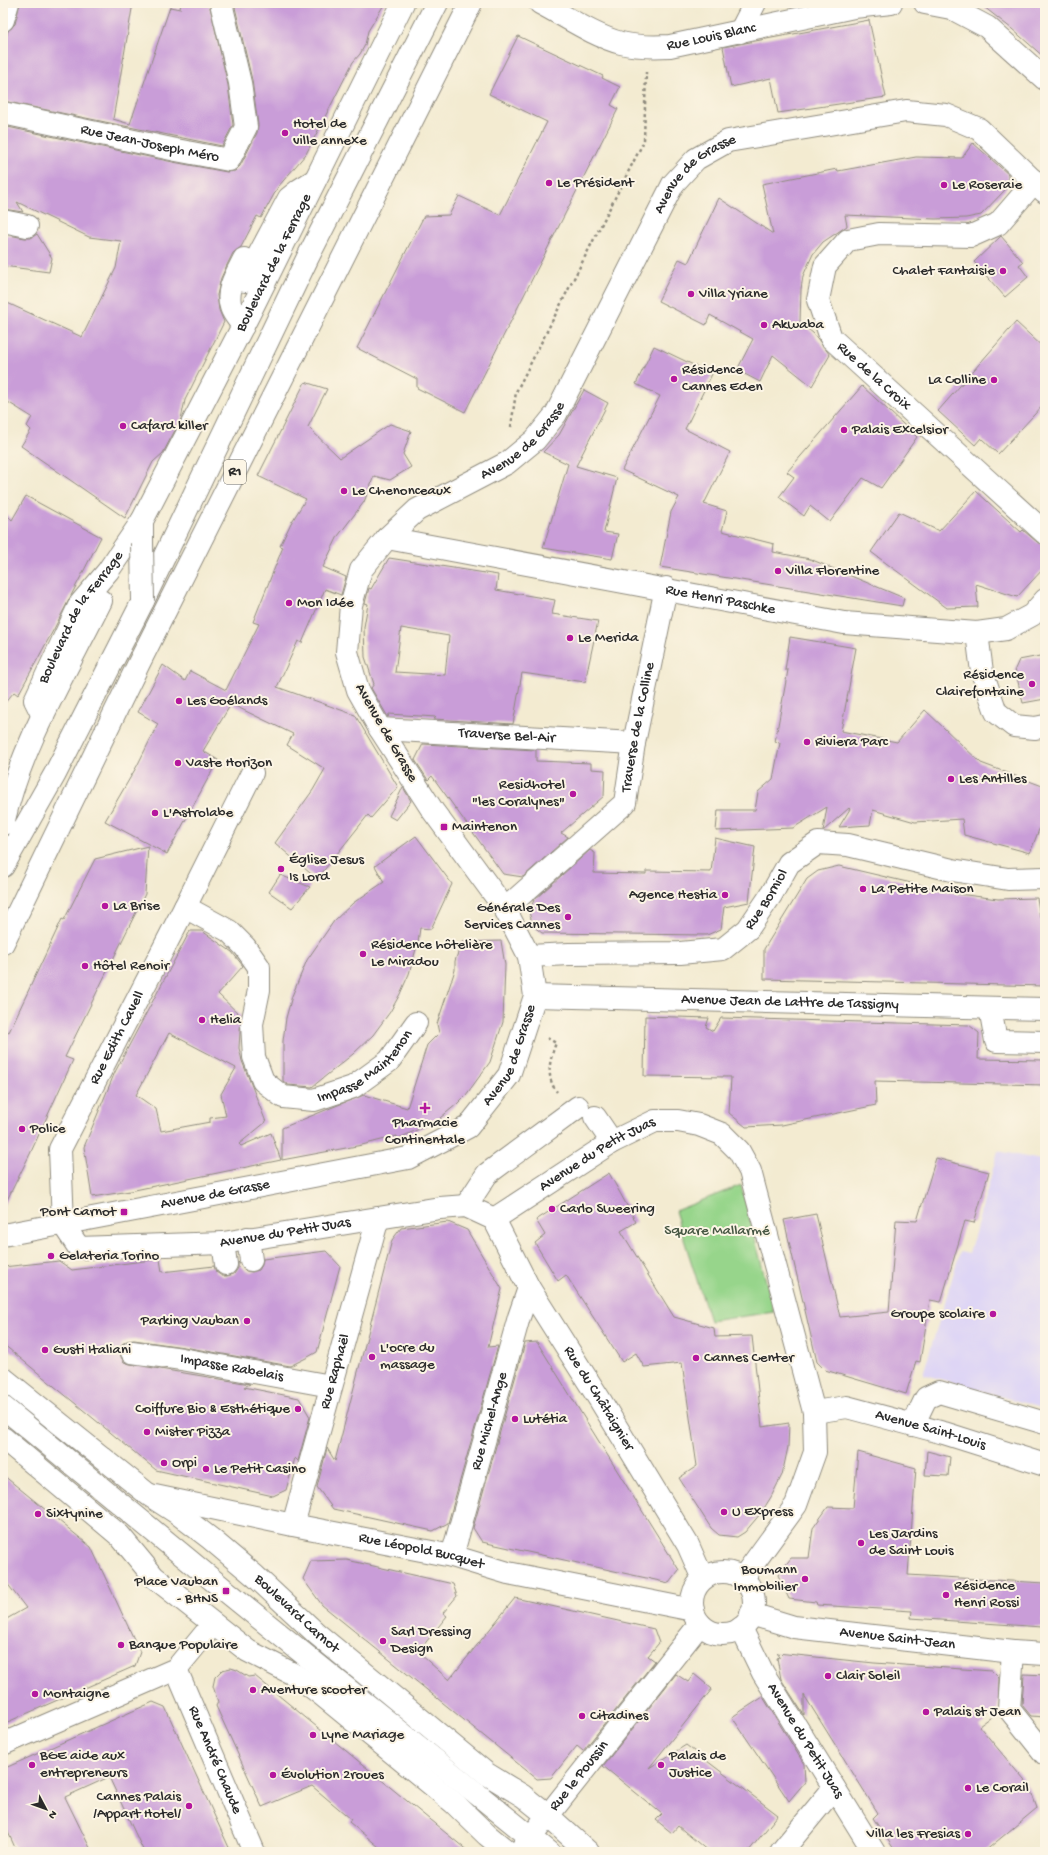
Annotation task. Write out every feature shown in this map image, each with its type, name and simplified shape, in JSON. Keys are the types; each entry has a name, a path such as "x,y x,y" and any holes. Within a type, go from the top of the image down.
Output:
{"main road":[{"path":"3,20 8,3"},
{"name":"Rue Jean-Joseph Méro","path":"3,113 230,160 246,127 240,83 221,3"},
{"name":"Boulevard de la Ferrage","path":"43,716 35,700 80,604 108,571 142,521 243,326 403,3"},
{"name":"R1","path":"3,866 55,774 143,600 308,257 437,3"},
{"name":"R1","path":"3,942 142,656 471,3"},
{"name":"Rue Louis Blanc","path":"540,3 605,37 620,42 647,47 670,46 854,7 891,3"},
{"path":"740,32 755,3"},
{"path":"925,3 951,8 986,27 1045,78"},
{"name":"Avenue de Grasse","path":"3,1235 408,1158 468,1127 509,1075 536,996 529,956 505,909 432,811 380,729 358,690 347,652 351,605 361,570 388,538 417,510 507,463 535,440 556,414 673,184 696,159 728,141 906,111 946,115 979,129 1040,186"},
{"path":"245,281 289,198 316,180"},
{"name":"Rue de la Croix","path":"1040,186 998,224 971,236 879,234 848,240 825,266 818,300 831,338 1045,533"},
{"path":"3,221 27,226"},
{"path":"243,326 230,307 230,290 259,228"},
{"name":"Boulevard de la Ferrage","path":"142,521 143,600"},
{"name":"Rue Henri Paschke","path":"388,538 666,588 844,623 976,633 1006,629 1032,615 1045,600"},
{"name":"Traverse de la Colline","path":"505,909 626,803 634,743 666,588"},
{"path":"3,824 8,801 43,716 101,601"},
{"path":"976,633 982,672 996,712 1014,726 1035,728 1045,726"},
{"name":"Traverse Bel-Air","path":"380,729 634,743"},
{"name":"Rue Edith Cavell","path":"63,1224 60,1149 185,907 252,773"},
{"name":"Rue Borniol","path":"529,956 569,954 680,953 723,949 748,929 771,895 789,863 818,843 848,845 952,870 1008,879 1045,878"},
{"name":"Impasse Maintenon","path":"185,907 229,931 246,947 258,967 259,990 252,1024 254,1057 263,1081 282,1097 314,1100 353,1087 389,1061 416,1023"},
{"name":"Avenue Jean de Lattre de Tassigny","path":"536,996 1045,1009"},
{"path":"990,1008 996,1041 1045,1042"},
{"path":"466,1206 487,1174 587,1112 612,1142"},
{"name":"Avenue du Petit Juas","path":"63,1224 79,1248 223,1243 440,1208 466,1206 494,1219 612,1142 655,1121 678,1121 699,1125 722,1134 739,1151 750,1171 814,1412 815,1452 796,1505 742,1579"},
{"name":"Rue Raphaël","path":"293,1525 378,1218"},
{"name":"Rue du Châtaignier","path":"494,1219 529,1288 600,1400 684,1539 703,1579"},
{"path":"248,1238 251,1260"},
{"path":"223,1243 226,1264"},
{"name":"Rue Michel-Ange","path":"452,1556 519,1317 529,1288"},
{"name":"Impasse Rabelais","path":"132,1352 182,1359 331,1386"},
{"name":"Boulevard Carnot","path":"3,1378 150,1495 211,1539 255,1576 317,1634 481,1769 523,1796 548,1816 588,1852"},
{"path":"914,1425 926,1398 939,1392 1045,1423"},
{"name":"Avenue Saint-Louis","path":"814,1412 847,1407 914,1425 1045,1465"},
{"path":"7,1412 226,1590 525,1845 549,1852"},
{"path":"3,1438 120,1536 154,1577 248,1651 297,1676 322,1695 454,1803 508,1852"},
{"name":"Rue Léopold Bucquet","path":"150,1495 452,1556 508,1573 696,1617"},
{"path":"722,1572 733,1574 742,1579 748,1586 752,1595 746,1621 733,1632 720,1634 708,1630 696,1617 692,1602 694,1593 703,1579 712,1574 722,1572"},
{"name":"Rue le Poussin","path":"525,1845 696,1617"},
{"name":"Avenue du Petit Juas","path":"746,1621 764,1673 874,1852"},
{"name":"Avenue Saint-Jean","path":"746,1621 1013,1652 1045,1654"},
{"path":"3,1744 176,1669 213,1624"},
{"path":"1013,1652 1009,1709 1045,1754"},
{"name":"Rue André Chaude","path":"176,1669 254,1852"},
{"path":"781,1852 834,1788"}],"path":[{"path":"515,456 510,436 516,392 644,141 647,47"},
{"path":"556,1043 550,1057 549,1074 554,1089 558,1093"}],"shaded area":[{"name":"Groupe scolaire","path":"998,1151 1045,1161 1045,1409 923,1374 960,1252 969,1254"}],"green space":[{"name":"Square Mallarmé","path":"741,1185 774,1312 710,1321 675,1211"}],"building":[{"path":"20,3 133,3 113,119 130,124 170,7 180,9 181,3 209,3 228,85 233,125 222,146 3,101 3,47 8,31 15,24"},
{"path":"234,3 385,3 368,31 365,45 353,62 306,154 278,187 261,218 257,216 241,247 233,253 221,278 217,295 219,310 224,322 185,400 181,419 163,453 153,462 125,518 21,446 31,430 27,426 32,417 3,399 3,301 82,337 116,268 121,241 89,237 17,202 23,212 3,209 3,126 173,162 227,172 235,171 240,166 257,133 258,125 252,80"},
{"path":"979,3 1045,3 1045,58 1012,29"},
{"path":"869,20 886,97 778,113 771,78 731,87 723,47"},
{"name":"Le Président","path":"518,36 603,76 602,78 620,87 611,105 618,109 465,412 417,388 417,379 357,348 424,216 449,215 459,196 500,215 547,122 489,94"},
{"path":"973,143 1008,174 1008,183 1005,190 981,215 966,218 935,219 845,215 847,226 823,242 813,254 803,276 800,322 814,334 830,355 812,386 773,355 760,382 737,370 753,339 710,315 706,325 658,301 679,259 688,263 719,198 773,234 762,184 837,169 838,171 916,157 962,158"},
{"path":"3,234 31,238 37,234 52,258 49,272 3,266"},
{"name":"Chalet Fantaisie","path":"1001,236 1023,262 1019,265 1028,277 1005,297 974,262"},
{"name":"La Colline","path":"1016,322 1045,349 1045,403 998,454 981,438 975,445 938,411"},
{"path":"654,346 712,374 685,429 730,452 704,504 727,511 722,531 774,544 773,552 810,559 904,598 902,606 660,567 671,512 679,497 622,470 660,396 636,384"},
{"path":"305,382 327,389 308,427 340,458 390,424 411,431 403,454 411,467 390,480 374,476 364,502 338,536 323,567 346,577 341,595 325,589 302,643 298,641 277,687 355,715 398,787 371,818 368,815 317,879 275,843 313,790 325,769 287,745 293,734 231,704 203,751 218,760 167,854 105,821 137,766 158,724 138,712 163,665 185,681 190,671 226,690 259,624 253,622 283,547 280,546 291,523 306,499 258,476"},
{"path":"862,386 917,437 881,488 863,478 830,522 810,506 804,516 779,497 794,477 787,472"},
{"path":"584,390 608,403 576,466 617,478 604,532 618,534 612,559 543,548 568,464 543,452 559,435"},
{"path":"976,491 1021,532 1023,530 1037,542 1045,545 1045,567 1017,597 976,584 978,607 947,608 871,552 899,512 939,531"},
{"path":"26,496 101,537 18,695 14,692 3,705 3,511 12,520"},
{"path":"389,558 498,575 496,590 555,600 552,614 598,621 585,682 522,673 513,724 434,719 436,717 389,714 388,717 371,688 374,684 365,657 364,627 368,604 365,603 369,588 371,589","holes":["401,628 449,636 445,675 395,672"]},
{"path":"790,637 856,648 841,731 897,742 925,710 981,763 1045,787 1045,814 1030,853 964,835 962,819 915,822 873,810 870,825 839,827 850,809 849,808 823,831 827,807 793,828 716,831 718,810 755,810 758,792 773,779 780,743 775,742 788,670 785,670"},
{"name":"Résidence Clairefontaine","path":"1045,655 1045,699 1023,703 1015,669 1019,660"},
{"path":"423,744 536,750 536,761 591,763 591,769 605,770 604,796 561,833 568,837 523,877 503,874 432,776 428,780 415,760"},
{"path":"403,787 411,801 396,820 389,816"},
{"name":"Résidence hôtelière Le Miradou","path":"416,836 452,884 431,929 420,928 418,942 409,974 400,994 390,1012 373,1035 353,1054 312,1087 288,1085 283,1081 283,1041 286,1018 292,996 307,960 334,921 353,903 384,882 375,866"},
{"path":"715,838 755,847 749,902 724,907 721,929 707,935 542,933 533,926 529,912 534,900 590,850 595,853 594,873 646,874 646,871 711,872"},
{"path":"148,846 145,894 65,1057 73,1060 30,1154 3,1208 3,1029 9,1032 62,919 64,920 95,859"},
{"path":"839,866 958,894 998,899 1037,898 1040,917 1045,916 1045,986 764,979 764,949 807,879 818,871"},
{"path":"280,875 310,887 292,908 269,892"},
{"path":"190,931 202,931 232,952 243,966 218,994 241,1016 239,1048 242,1061 266,1122 239,1144 241,1146 271,1133 281,1160 130,1191 92,1197 84,1147 115,1072","holes":["169,1033 236,1068 221,1094 226,1116 210,1118 210,1122 161,1131 156,1109 136,1095"]},
{"path":"501,941 505,965 503,1022 490,1062 466,1095 457,1104 440,1118 441,1119 397,1139 397,1136 362,1145 282,1160 282,1128 364,1095 407,1108 427,1045 439,1033 437,1024 455,970 455,961 462,942"},
{"path":"645,1016 709,1018 706,1027 713,1031 721,1018 969,1025 979,1033 978,1059 1045,1060 1045,1085 875,1081 876,1105 782,1125 746,1127 729,1113 731,1077 644,1076"},
{"path":"936,1158 989,1172 974,1223 965,1221 941,1302 930,1300 920,1362 916,1361 906,1394 825,1370 817,1362 784,1220 816,1214 840,1317 889,1312 896,1220 917,1221"},
{"name":"Cannes Center","path":"609,1173 636,1222 621,1231 674,1317 714,1328 715,1337 752,1336 762,1427 789,1423 788,1447 782,1475 761,1513 745,1532 737,1537 719,1535 711,1528 679,1478 697,1466 682,1363 644,1367 636,1353 622,1362 566,1275 558,1281 535,1243 545,1235 536,1220"},
{"path":"448,1222 467,1230 502,1289 488,1347 498,1346 448,1523 433,1531 333,1509 317,1487 327,1448 335,1461 392,1240 401,1228"},
{"path":"326,1251 340,1266 317,1352 290,1366 184,1347 134,1340 127,1341 122,1344 120,1350 121,1357 124,1362 130,1364 250,1384 244,1387 299,1398 310,1417 298,1461 295,1458 286,1490 273,1496 156,1470 3,1344 3,1267 59,1261 72,1270 160,1259 162,1272 214,1266 216,1272 222,1276 227,1276 234,1274 238,1268 238,1262 246,1271 252,1272 259,1270 263,1259"},
{"path":"537,1342 679,1570 669,1583 482,1542 473,1528 525,1343"},
{"path":"927,1451 950,1457 948,1476 925,1475"},
{"name":"Les Jardins de Saint Louis","path":"858,1452 916,1468 908,1575 1045,1583 1045,1619 1042,1618 1042,1627 911,1618 912,1611 817,1605 816,1602 789,1599 778,1575 791,1558 809,1558 813,1528 828,1507 853,1508"},
{"path":"3,1475 91,1547 140,1652 135,1666 3,1724 3,1621 26,1608 3,1578"},
{"path":"347,1560 453,1584 457,1596 443,1613 447,1616 418,1652 449,1680 515,1598 654,1629 659,1643 648,1656 655,1661 583,1751 577,1746 551,1778 537,1779 322,1605 303,1579 311,1561"},
{"path":"777,1653 874,1663 992,1671 999,1678 998,1712 979,1726 1029,1786 1037,1808 984,1852 896,1852 873,1818 878,1813 804,1695 804,1715 781,1679 777,1658 780,1657"},
{"path":"231,1668 248,1677 255,1676 469,1852 385,1852 349,1822 351,1819 312,1786 262,1807 216,1706 218,1702 213,1686 215,1677 222,1670"},
{"name":"Palais de Justice","path":"676,1674 688,1682 694,1674 712,1689 649,1768 686,1745 778,1815 748,1852 709,1852 678,1826 672,1833 656,1820 662,1814 603,1766"},
{"path":"1024,1674 1045,1675 1045,1717 1031,1716 1022,1705"},
{"path":"763,1697 804,1764 805,1782 789,1801 732,1717"},
{"path":"153,1702 165,1707 231,1852 144,1852 109,1777 65,1797 92,1852 17,1852 3,1821 3,1769"}],"place":[{"name":"Hotel de ville annexe","path":"285,133"},
{"name":"Le Président","path":"549,183"},
{"name":"Le Roseraie","path":"944,185"},
{"name":"Chalet Fantaisie","path":"1003,271"},
{"name":"Villa Yriane","path":"691,294"},
{"name":"Akwaba","path":"764,325"},
{"name":"Résidence Cannes Eden","path":"674,379"},
{"name":"La Colline","path":"994,380"},
{"name":"Cafard killer","path":"123,426"},
{"name":"Palais Excelsior","path":"844,430"},
{"name":"Le Chenonceaux","path":"344,491"},
{"name":"Villa Florentine","path":"778,571"},
{"name":"Mon Idée","path":"289,603"},
{"name":"Le Merida","path":"570,638"},
{"name":"Résidence Clairefontaine","path":"1032,684"},
{"name":"Les Goélands","path":"179,701"},
{"name":"Riviera Parc","path":"807,742"},
{"name":"Vaste Horizon","path":"178,763"},
{"name":"Les Antilles","path":"951,779"},
{"name":"Residhotel \"les Coralynes\"","path":"573,794"},
{"name":"L'Astrolabe","path":"155,813"},
{"name":"Maintenon","path":"444,827"},
{"name":"Église Jesus Is Lord","path":"281,869"},
{"name":"La Petite Maison","path":"863,889"},
{"name":"Agence Hestia","path":"725,895"},
{"name":"La Brise","path":"105,906"},
{"name":"Générale Des Services Cannes","path":"568,917"},
{"name":"Résidence hôtelière Le Miradou","path":"363,954"},
{"name":"Hôtel Renoir","path":"85,966"},
{"name":"Helia","path":"202,1020"},
{"name":"Pharmacie Continentale","path":"425,1108"},
{"name":"Police","path":"22,1129"},
{"name":"Carlo Sweering","path":"552,1209"},
{"name":"Pont Carnot","path":"124,1212"},
{"name":"Gelateria Torino","path":"51,1256"},
{"name":"Groupe scolaire","path":"993,1314"},
{"name":"Parking Vauban","path":"247,1321"},
{"name":"Gusti Italiani","path":"45,1350"},
{"name":"L'ocre du massage","path":"372,1357"},
{"name":"Cannes Center","path":"696,1358"},
{"name":"Coiffure Bio & Esthétique","path":"298,1409"},
{"name":"Lutétia","path":"515,1419"},
{"name":"Mister Pizza","path":"147,1432"},
{"name":"Orpi","path":"164,1463"},
{"name":"Le Petit Casino","path":"206,1469"},
{"name":"U Express","path":"724,1512"},
{"name":"Sixtynine","path":"38,1514"},
{"name":"Les Jardins de Saint Louis","path":"861,1543"},
{"name":"Boumann Immobilier","path":"805,1579"},
{"name":"Place Vauban - BHNS","path":"226,1591"},
{"name":"Résidence Henri Rossi","path":"946,1595"},
{"name":"Sarl Dressing Design","path":"383,1641"},
{"name":"Banque Populaire","path":"121,1645"},
{"name":"Clair Soleil","path":"828,1676"},
{"name":"Aventure scooter","path":"253,1690"},
{"name":"Montaigne","path":"35,1694"},
{"name":"Palais st Jean","path":"926,1712"},
{"name":"Citadines","path":"582,1716"},
{"name":"Lyne Mariage","path":"313,1735"},
{"name":"BGE aide aux entrepreneurs","path":"32,1765"},
{"name":"Palais de Justice","path":"661,1765"},
{"name":"Évolution 2roues","path":"273,1775"},
{"name":"Le Corail","path":"968,1788"},
{"name":"Cannes Palais /Appart Hotel/","path":"189,1806"},
{"name":"Villa les Fresias","path":"968,1834"}]}
